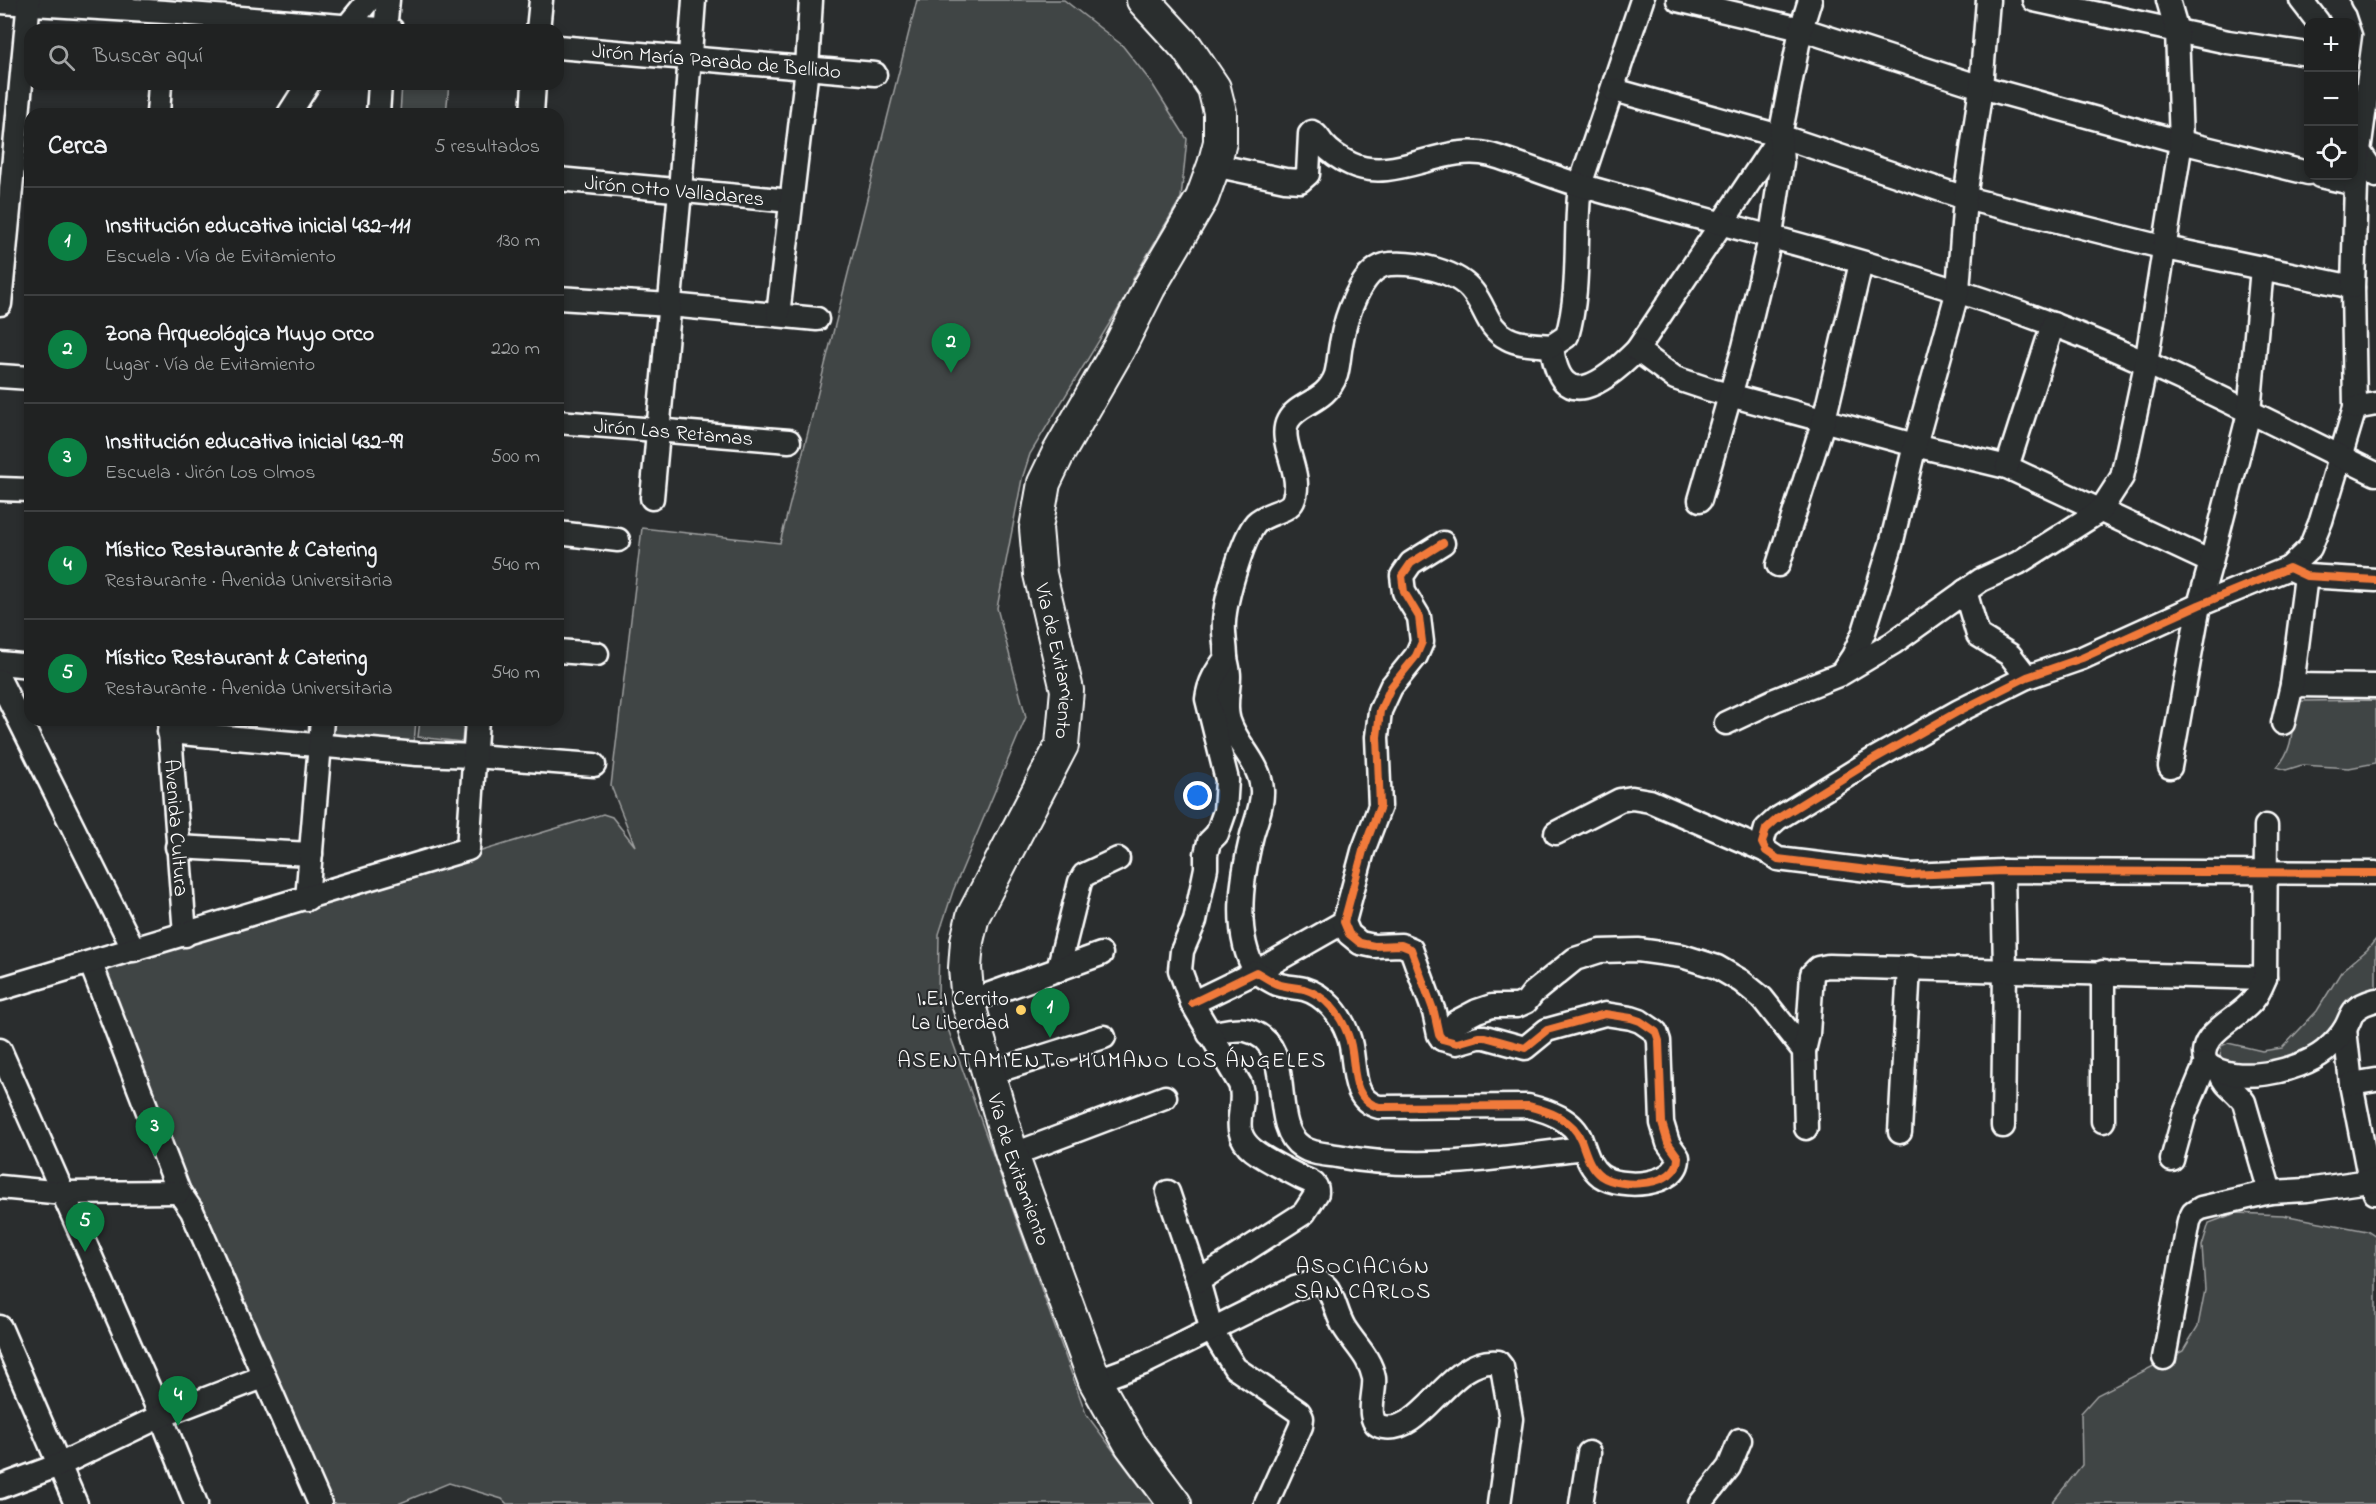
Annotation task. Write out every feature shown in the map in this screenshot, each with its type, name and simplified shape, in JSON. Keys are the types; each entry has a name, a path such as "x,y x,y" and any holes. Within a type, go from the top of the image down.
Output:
{"highway":[{"name":"Vía de Evitamiento","path":"1143,0 1187,48 1214,88 1220,112 1220,142 1202,198 1149,288 1119,348 1058,454 1044,483 1036,528 1040,574 1067,690 1062,745 973,916 967,941 966,968 968,1002 1011,1155 1095,1381 1131,1445 1175,1504"}],"street":[{"path":"349,24 369,0"},
{"path":"386,24 388,0"},
{"path":"539,24 541,0"},
{"path":"652,498 660,431 694,0"},
{"path":"778,315 807,68 811,0"},
{"path":"1443,543 1411,563 1402,576 1404,592 1419,617 1422,642 1416,656 1391,687 1380,711 1377,737 1380,806 1363,851 1344,922 1349,934 1360,943 1374,946 1396,944 1411,949 1442,1039 1457,1043 1485,1037 1526,1048 1547,1030 1605,1014 1631,1018 1656,1032 1661,1050 1662,1123 1668,1143 1678,1157 1676,1169 1668,1177 1646,1182 1619,1183 1601,1175 1589,1162 1579,1135 1571,1126 1549,1112 1528,1106 1379,1107 1371,1105 1358,1090 1348,1035 1325,1000 1304,989 1276,984 1256,972 1245,947 1241,900 1244,867 1262,791 1258,772 1249,753 1229,724 1226,712 1229,676 1224,622 1244,543 1256,523 1271,513 1286,508 1293,501 1295,484 1293,462 1285,435 1288,420 1297,411 1325,393 1335,377 1340,361 1340,345 1353,303 1370,274 1379,266 1404,264 1448,273 1459,278 1474,292 1494,329 1509,339 1552,346 1567,336 1573,317 1576,217 1580,185 1614,90 1642,0"},
{"path":"1678,0 1801,29 1981,87 2181,142 2304,172"},
{"path":"1700,500 1744,347 1771,235 1782,162 1780,136 1801,29 1810,0"},
{"path":"1841,674 1853,656 1867,621 1891,545 1915,445 1958,290 1965,198 1981,87 1988,0"},
{"path":"2034,0 2228,42 2304,53"},
{"path":"1726,723 1775,700 1841,674 1893,643 1981,580 2018,563 2100,511 2122,477 2146,364 2181,142 2177,31 2168,0"},
{"path":"2301,0 2315,18"},
{"path":"2283,723 2292,684 2297,572 2321,521 2341,457 2366,406 2353,287 2362,179 2359,151 2376,33 2362,0"},
{"path":"0,2 28,2 294,24"},
{"path":"26,24 28,2"},
{"path":"0,304 24,40"},
{"name":"Jirón María Parado de Bellido","path":"564,48 875,74"},
{"path":"158,108 160,90"},
{"path":"293,108 304,90"},
{"path":"378,108 380,90"},
{"path":"532,108 534,90"},
{"path":"1614,90 1780,136 1965,198 2166,248 2353,287"},
{"path":"1214,165 1286,180 1300,180 1308,174 1312,132 1330,151 1352,165 1376,169 1394,169 1431,158 1463,152 1488,154 1580,185 1771,235 1958,290 2053,324 2146,364 2376,474"},
{"path":"1552,346 1554,364 1560,376 1573,387 1580,388 1606,378 1636,350 1780,136"},
{"name":"Jirón Otto Valladares","path":"564,180 791,201"},
{"path":"1778,565 1824,420 1860,263"},
{"path":"2170,767 2199,605 2249,413 2262,268"},
{"path":"564,298 670,305 816,320"},
{"path":"2007,467 2053,324"},
{"path":"1636,350 1675,378 1915,445 2007,467 2211,562"},
{"path":"0,376 24,378"},
{"name":"Jirón Las Retamas","path":"564,423 789,441"},
{"path":"0,489 24,490"},
{"path":"564,534 618,540"},
{"path":"1766,851 1762,843 1766,829 1778,819 1874,759 1959,711 2027,677 2082,658 2199,605 2297,572 2376,580"},
{"path":"1965,591 1978,635 2010,655 2027,677"},
{"path":"564,651 597,654"},
{"path":"1198,1281 1304,1213 1317,1193 1313,1183 1250,1148 1238,1121 1243,1093 1236,1076 1192,1003 1183,981 1180,961 1185,941 1195,921 1206,868 1206,854 1209,842 1217,834 1222,823 1225,811 1227,780 1207,699 1212,677 1226,658"},
{"path":"0,663 24,665"},
{"path":"0,681 134,950"},
{"path":"2292,684 2376,686"},
{"path":"169,726 320,745 417,754 594,765"},
{"name":"Avenida Cultura","path":"169,726 184,935"},
{"path":"307,899 322,726"},
{"path":"0,990 468,849 477,726"},
{"path":"1556,833 1620,800 1632,798 1650,801 1766,851 1778,859 1909,875 2003,871 2376,873"},
{"path":"2266,825 2265,978 2254,1000 2208,1040 2203,1056 2223,1083 2239,1093 2244,1102 2270,1192"},
{"path":"177,847 311,854"},
{"path":"1058,970 1080,882 1084,875 1118,859"},
{"path":"2003,871 2005,969 2003,1125"},
{"path":"1192,1003 1256,972 1344,922"},
{"path":"1442,1039 1456,1022 1477,1011 1492,1006 1517,1006 1526,1002 1533,993 1575,959 1600,951 1638,950 1682,956 1725,971 1762,998 1804,1051"},
{"path":"968,1002 1101,954"},
{"path":"91,964 180,1192 192,1211 320,1504"},
{"path":"1806,1128 1804,1051 1809,1034 1809,985 1812,974 1818,968 1828,966 2005,969 2265,978"},
{"path":"1900,1132 1909,967"},
{"path":"2103,972 2103,1121"},
{"path":"2213,1068 2240,1075 2278,1071 2297,1065 2324,1052 2344,1029 2355,1010 2376,1000"},
{"path":"2164,1358 2189,1221 2193,1213 2201,1208 2270,1192 2374,1185 2351,1084 2344,1029"},
{"path":"1209,1034 1244,1030 1266,1042 1276,1059 1288,1128 1296,1143 1309,1151 1365,1162 1435,1164 1583,1148"},
{"path":"988,1074 1104,1037"},
{"path":"3,1062 162,1416 196,1504"},
{"path":"2172,1160 2185,1113 2213,1068"},
{"path":"2351,1084 2376,1080"},
{"path":"1011,1155 1165,1097"},
{"path":"0,1188 63,1192 180,1192"},
{"path":"1168,1192 1212,1331 1235,1368 1299,1412 1302,1418 1301,1426 1266,1504"},
{"path":"1095,1381 1144,1363 1295,1288 1318,1281 1327,1287 1344,1327 1370,1362 1375,1393 1371,1414 1376,1423 1382,1427 1410,1421 1462,1372 1487,1360 1498,1362 1502,1367 1507,1385 1511,1419 1499,1504"},
{"path":"0,1327 7,1361 76,1504"},
{"path":"0,1487 59,1465 162,1416 263,1377"},
{"path":"1700,1504 1729,1467 1740,1440"},
{"path":"1581,1504 1589,1453"}],"shaded area":[{"path":"917,0 1064,0 1122,45 1151,82 1187,139 1181,198 1133,279 1128,293 1030,454 1022,479 997,608 1026,717 953,891 939,934 938,1001 1086,1414 1153,1504 507,1504 502,1499 449,1483 398,1504 322,1504 98,975 104,963 210,934 603,814 612,817 635,846 611,786 642,528 780,543"},
{"path":"402,90 448,90 447,108 400,108"},
{"path":"2376,700 2376,763 2349,768 2302,765 2286,770 2277,767 2289,746 2294,705 2302,701"},
{"path":"330,726 415,726 414,743 329,735"},
{"path":"419,726 463,726 462,742 418,737"},
{"path":"2376,939 2376,1002 2290,1070 2220,1060 2221,1046 2228,1043 2262,1051 2282,1048 2317,1011 2341,972 2367,950"},
{"path":"2236,1213 2283,1215 2367,1231 2376,1237 2376,1504 2051,1504 2082,1465 2081,1413 2097,1395 2183,1351 2198,1326 2205,1290 2202,1246 2209,1223"}],"cycle path":[{"path":"1192,1003 1256,972 1277,984 1312,992 1331,1007 1341,1020 1348,1035 1358,1087 1362,1096 1369,1103 1379,1107 1528,1106 1551,1113 1566,1121 1581,1140 1588,1160 1601,1176 1610,1180 1621,1183 1647,1183 1659,1180 1676,1167 1678,1157 1668,1143 1662,1123 1659,1041 1656,1032 1640,1021 1605,1014 1547,1030 1525,1048 1485,1037 1457,1043 1442,1039 1411,949 1401,945 1374,946 1360,943 1349,934 1344,922 1363,851 1380,806 1377,737 1380,711 1391,687 1416,656 1422,642 1419,617 1404,592 1402,576 1411,563 1443,543"},
{"path":"2376,580 2306,576 2289,568 2199,605 2082,658 2027,677 1959,711 1874,759 1777,819 1766,829 1762,843 1766,851 1778,859 1909,875 2003,871 2376,873"}],"place":[{"name":"Zona Arqueológica Muyo Orco","path":"951,373"},
{"name":"I.E.I Cerrito La Liberdad","path":"1021,1010"},
{"name":"Institución educativa inicial 432-111","path":"1050,1038"},
{"name":"Institución educativa inicial 432-99","path":"155,1157"},
{"name":"Místico Restaurant & Catering","path":"85,1252"},
{"name":"Místico Restaurante & Catering","path":"178,1426"}],"district":[{"name":"ASENTAMIENTO HUMANO LOS ÁNGELES","path":"1112,1059"},
{"name":"ASOCIACIÓN SAN CARLOS","path":"1363,1278"}]}
